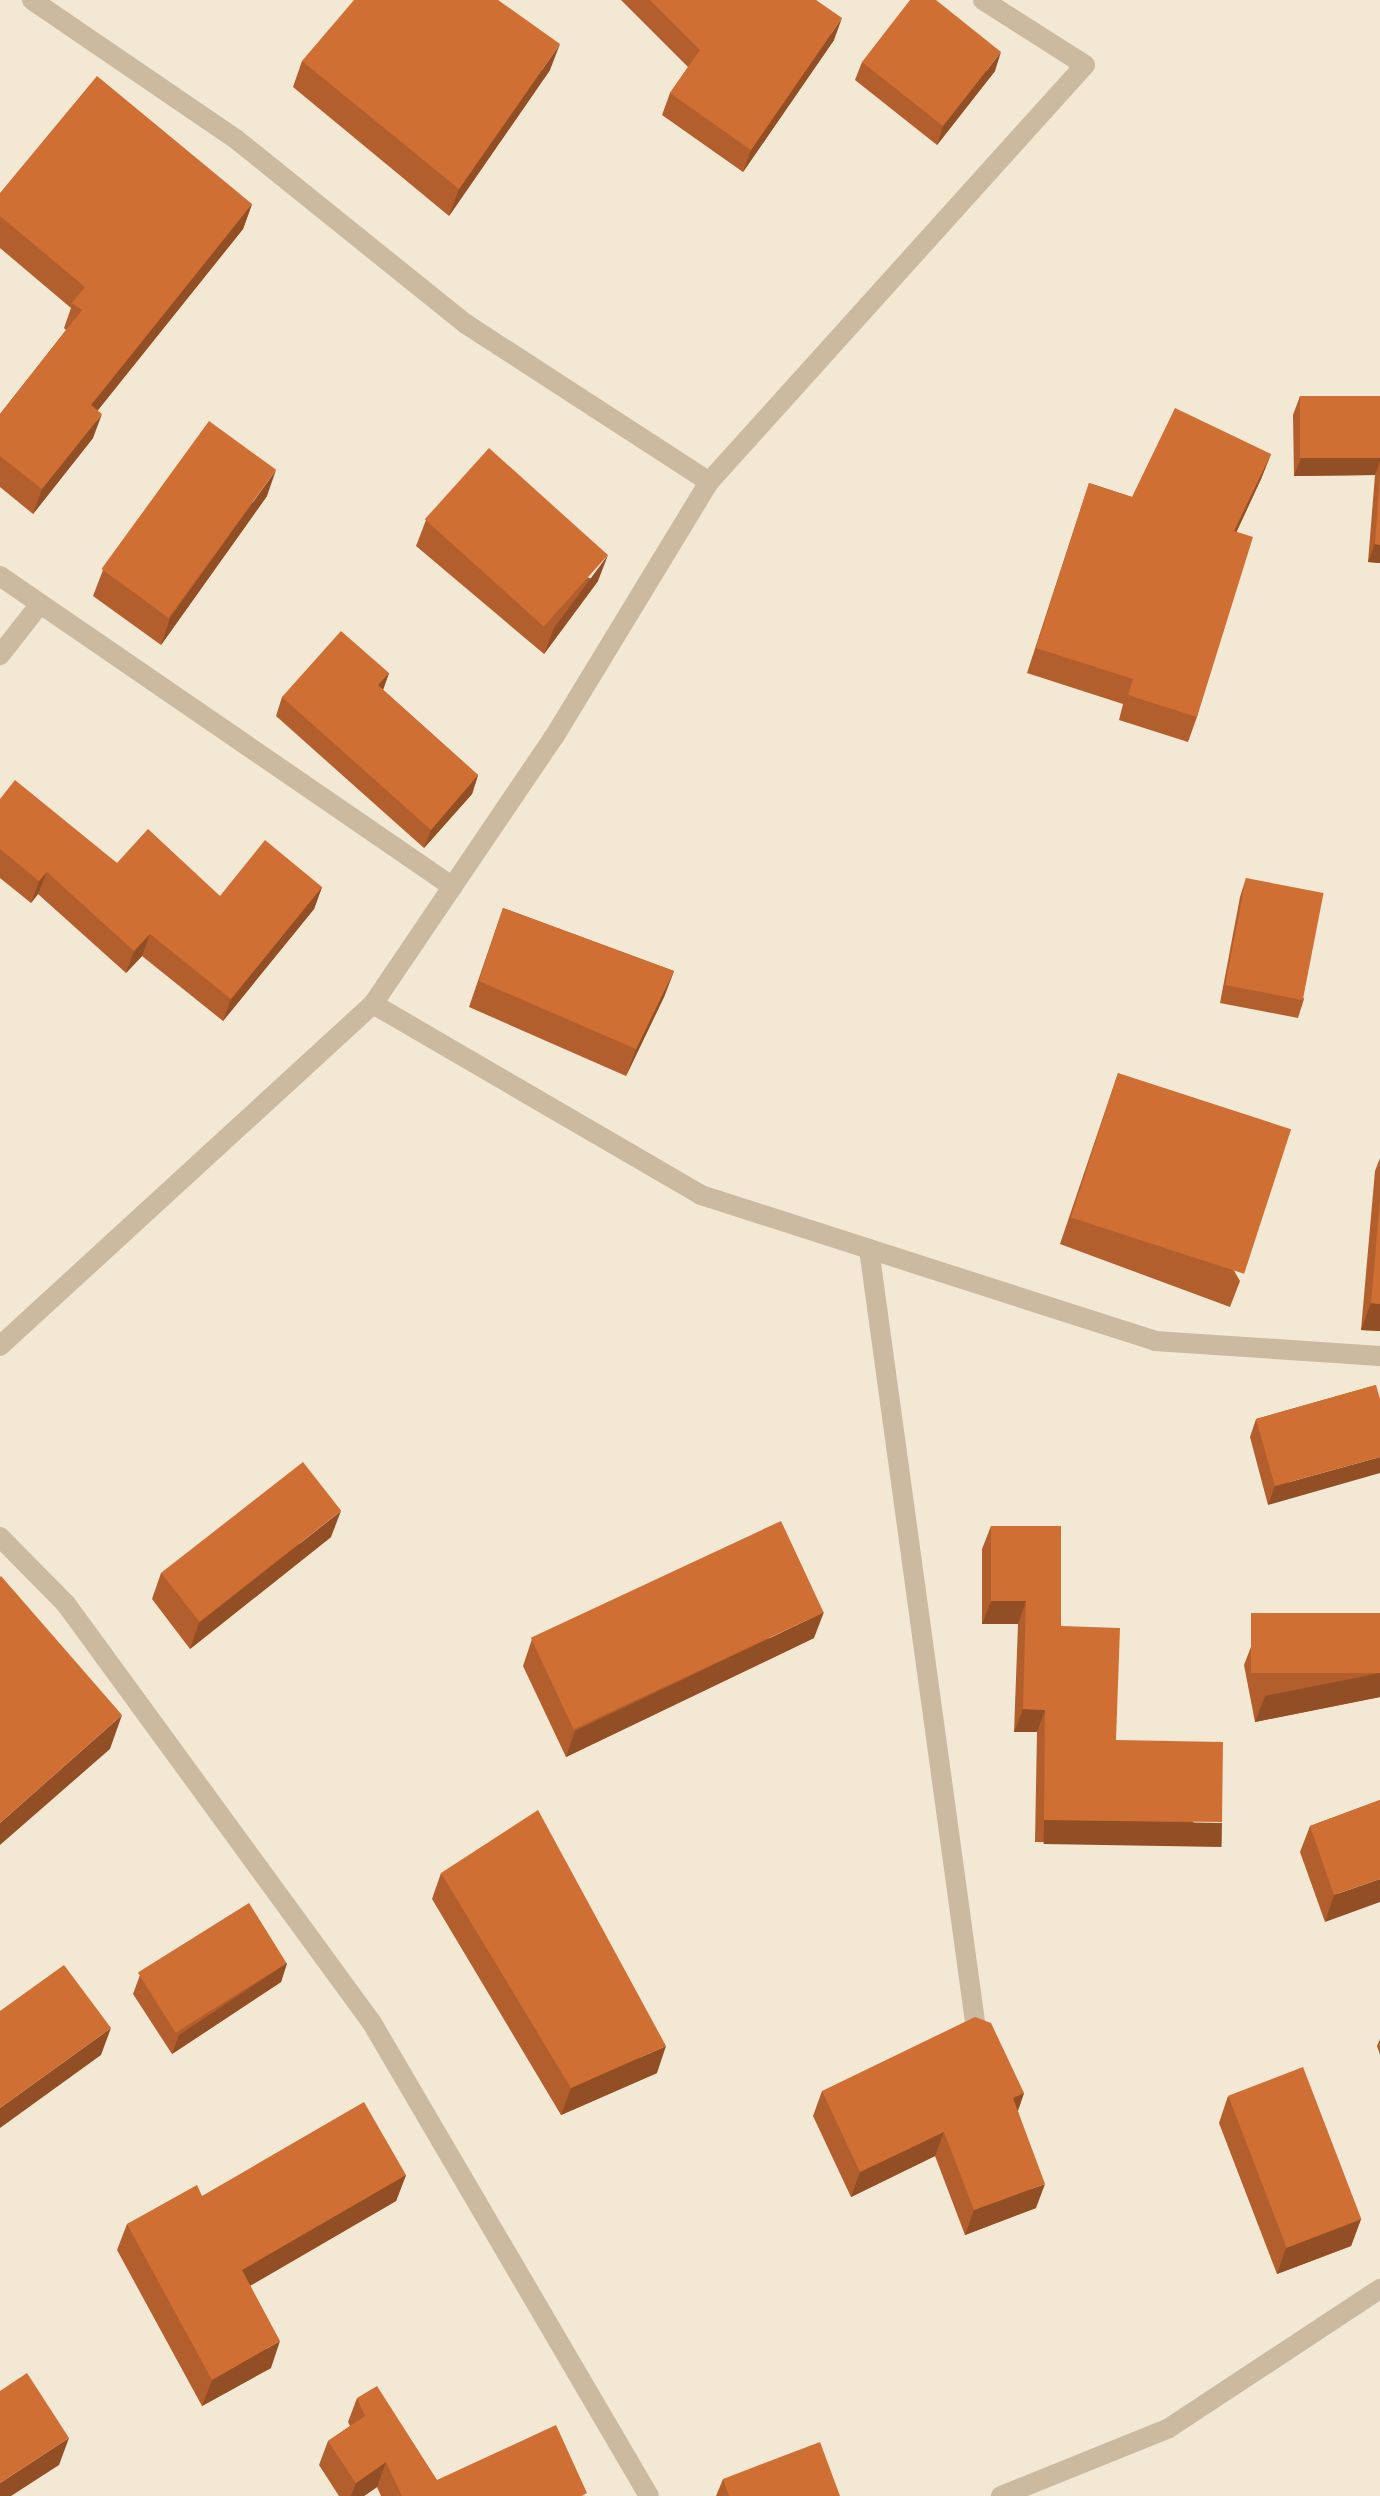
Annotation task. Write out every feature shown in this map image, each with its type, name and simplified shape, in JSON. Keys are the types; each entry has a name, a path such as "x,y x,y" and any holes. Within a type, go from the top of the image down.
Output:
{"street":[{"path":"32,0 237,140 466,324 709,482"},
{"path":"0,1346 373,1004 554,737 709,482 1085,65 983,0"},
{"path":"0,576 453,887"},
{"path":"0,655 40,604"},
{"path":"373,1004 701,1195 1155,1341 1380,1356"},
{"path":"869,1249 977,2036"},
{"path":"0,1537 66,1604 372,2023 649,2496"},
{"path":"1001,2496 1169,2428 1380,2289"}],"building":[{"path":"354,0 498,0 560,44 459,189 302,61"},
{"path":"650,0 816,0 842,18 751,150 670,93 700,50"},
{"path":"910,0 936,0 1001,52 943,126 862,62"},
{"path":"97,76 252,204 91,405 102,414 42,489 0,456 0,414 82,310 72,303 85,287 0,216 0,193"},
{"path":"1300,396 1380,396 1380,458 1300,458"},
{"path":"1175,408 1271,454 1234,531 1253,537 1197,717 1128,695 1133,679 1036,648 1089,483 1132,497"},
{"path":"209,421 276,470 169,618 101,569"},
{"path":"489,448 608,555 544,626 425,519"},
{"path":"1380,474 1380,545 1375,544"},
{"path":"341,631 389,673 378,685 478,775 431,830 282,697"},
{"path":"15,780 117,863 148,829 220,896 265,840 322,887 231,999 150,934 134,951 47,872 39,881 0,849 0,799"},
{"path":"1246,878 1324,893 1303,1000 1225,985"},
{"path":"503,908 674,971 636,1049 479,981"},
{"path":"1118,1073 1291,1129 1244,1274 1071,1218"},
{"path":"1380,1200 1380,1304 1371,1303"},
{"path":"1376,1385 1380,1399 1380,1457 1275,1486 1256,1419"},
{"path":"303,1462 341,1511 199,1622 161,1573"},
{"path":"781,1521 824,1613 574,1729 531,1638"},
{"path":"991,1526 1061,1526 1061,1626 1120,1628 1116,1740 1223,1742 1222,1822 1044,1820 1045,1710 1023,1709 1026,1601 991,1601"},
{"path":"0,1577 122,1715 0,1823"},
{"path":"1251,1613 1380,1613 1380,1673 1251,1673"},
{"path":"1380,1800 1380,1879 1334,1895 1310,1826"},
{"path":"538,1810 666,2046 571,2088 441,1873"},
{"path":"249,1903 287,1963 176,2033 138,1972"},
{"path":"64,1965 111,2028 0,2108 0,2011"},
{"path":"975,2017 991,2023 1024,2093 1013,2098 1045,2184 974,2210 944,2132 860,2172 822,2091"},
{"path":"1303,2067 1361,2219 1287,2248 1228,2096"},
{"path":"364,2102 406,2175 242,2270 280,2341 212,2380 127,2224 197,2185 202,2196"},
{"path":"27,2373 69,2438 0,2483 0,2391"},
{"path":"377,2386 437,2480 556,2425 587,2493 581,2496 402,2496 386,2462 356,2483 328,2441 365,2416 357,2398"},
{"path":"820,2442 840,2496 729,2496 723,2479"}]}
